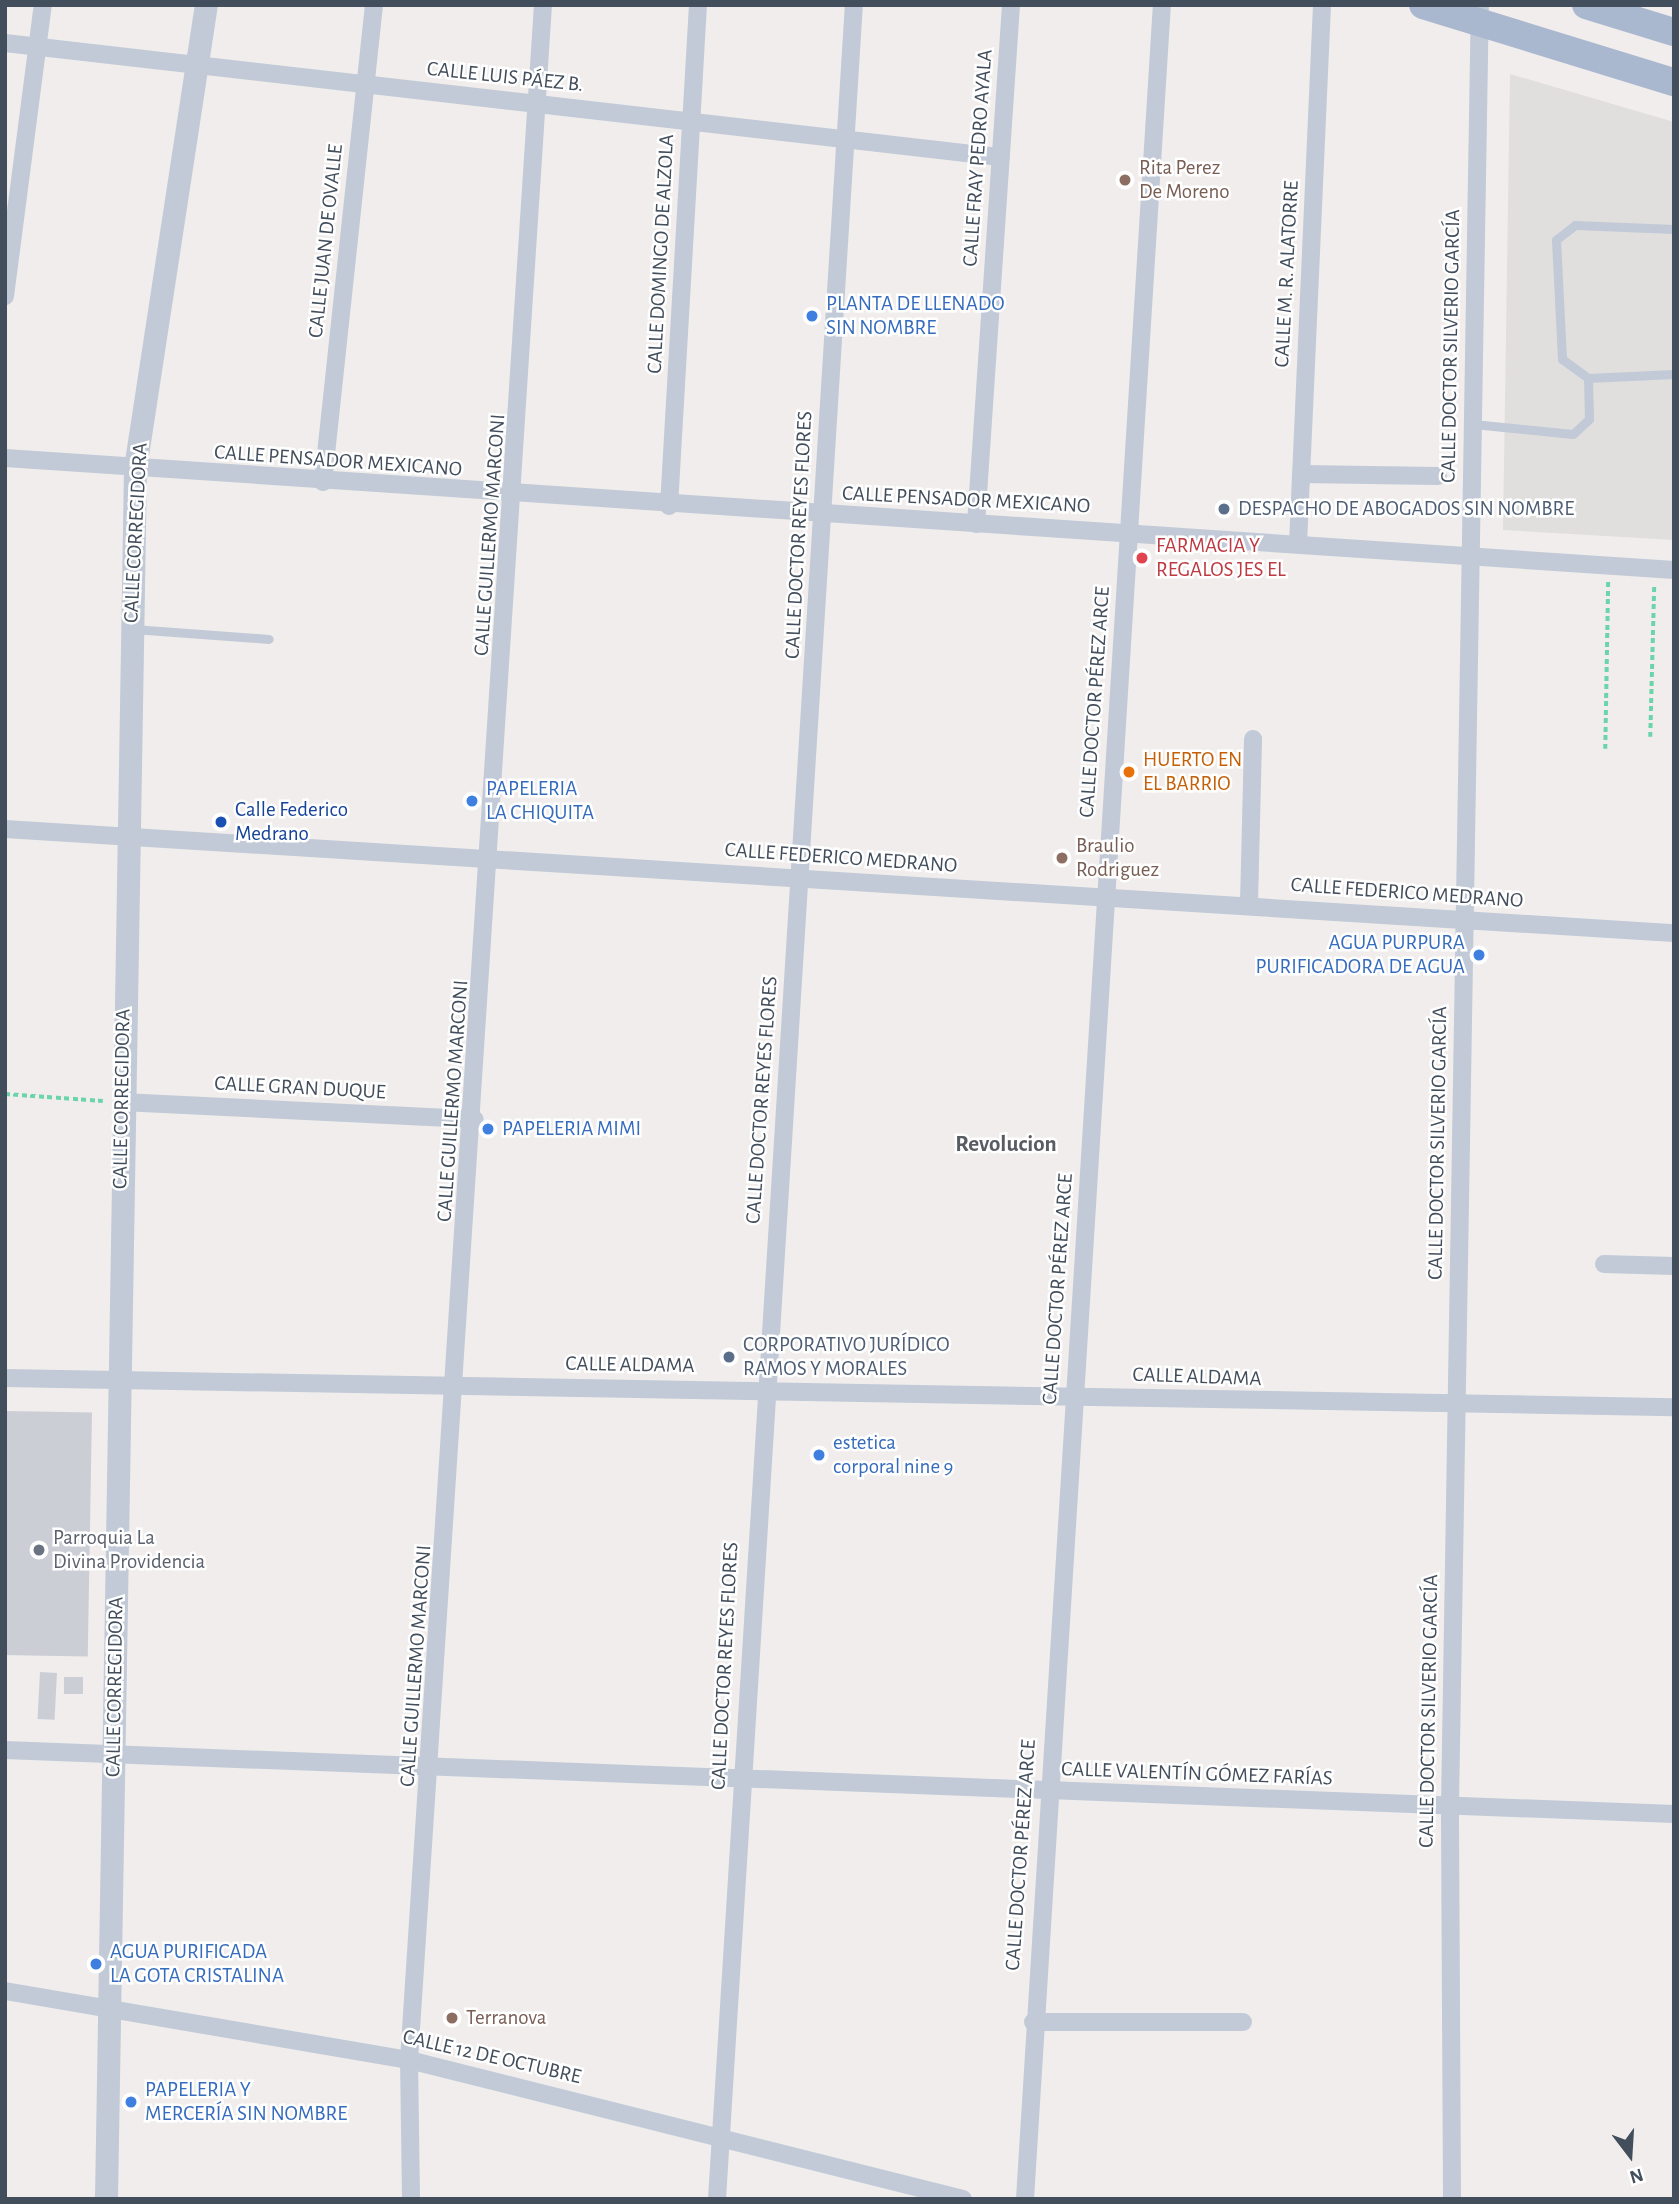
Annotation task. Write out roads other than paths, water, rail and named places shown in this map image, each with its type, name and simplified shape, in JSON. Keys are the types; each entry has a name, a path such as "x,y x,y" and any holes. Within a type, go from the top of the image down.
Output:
{"main road":[{"path":"1423,5 1479,14 1674,82"},
{"path":"1588,6 1674,32"}],"street":[{"path":"5,296 43,5"},
{"name":"CALLE CORREGIDORA","path":"106,2199 126,837 135,468 206,5"},
{"name":"CALLE JUAN DE OVALLE","path":"323,482 373,5"},
{"name":"CALLE GUILLERMO MARCONI","path":"411,2199 409,2060 433,1770 516,497 543,5"},
{"name":"CALLE DOMINGO DE ALZOLA","path":"669,506 698,5"},
{"name":"CALLE DOCTOR REYES FLORES","path":"717,2199 718,2134 763,1391 801,879 854,5"},
{"name":"CALLE FRAY PEDRO AYALA","path":"976,524 1011,5"},
{"name":"CALLE DOCTOR PÉREZ ARCE","path":"1026,2199 1033,2022 1162,5"},
{"name":"CALLE M. R. ALATORRE","path":"1298,544 1322,5"},
{"name":"CALLE DOCTOR SILVERIO GARCÍA","path":"1452,2199 1450,1805 1479,14"},
{"name":"CALLE LUIS PÁEZ B.","path":"5,43 846,137 1000,157"},
{"name":"CALLE PENSADOR MEXICANO","path":"5,458 516,497 1128,532 1674,570"},
{"path":"1301,474 1438,476"},
{"path":"1248,904 1253,739"},
{"name":"CALLE FEDERICO MEDRANO","path":"5,830 1106,898 1248,904 1674,933"},
{"name":"CALLE GRAN DUQUE","path":"122,1102 475,1119"},
{"path":"1604,1264 1674,1266"},
{"name":"CALLE ALDAMA","path":"5,1378 1075,1396 1456,1407 1674,1407"},
{"name":"CALLE VALENTÍN GÓMEZ FARÍAS","path":"5,1750 433,1770 741,1778 1674,1814"},
{"name":"CALLE 12 DE OCTUBRE","path":"5,1991 110,2005 409,2060 718,2134 963,2199"},
{"path":"1033,2022 1242,2022"}],"lane":[{"path":"1674,229 1562,230 1556,240 1558,346 1570,368 1588,378 1674,374"},
{"path":"1473,424 1573,434 1589,419 1588,378"},
{"path":"131,629 269,639"}],"place":[{"name":"Rita Perez De Moreno","path":"1125,180"},
{"name":"PLANTA DE LLENADO SIN NOMBRE","path":"812,316"},
{"name":"DESPACHO DE ABOGADOS SIN NOMBRE","path":"1224,509"},
{"name":"FARMACIA Y REGALOS JES EL","path":"1142,558"},
{"name":"HUERTO EN EL BARRIO","path":"1129,772"},
{"name":"PAPELERIA LA CHIQUITA","path":"472,801"},
{"name":"Calle Federico Medrano","path":"221,822"},
{"name":"Braulio Rodriguez","path":"1062,858"},
{"name":"AGUA PURPURA PURIFICADORA DE AGUA","path":"1479,955"},
{"name":"PAPELERIA MIMI","path":"488,1129"},
{"name":"CORPORATIVO JURÍDICO RAMOS Y MORALES","path":"729,1357"},
{"name":"estetica corporal nine 9","path":"819,1455"},
{"name":"Parroquia La Divina Providencia","path":"39,1550"},
{"name":"AGUA PURIFICADA LA GOTA CRISTALINA","path":"96,1964"},
{"name":"Terranova","path":"452,2018"},
{"name":"PAPELERIA Y MERCERÍA SIN NOMBRE","path":"131,2102"}],"district":[{"name":"Revolucion","path":"1006,1145"}]}
